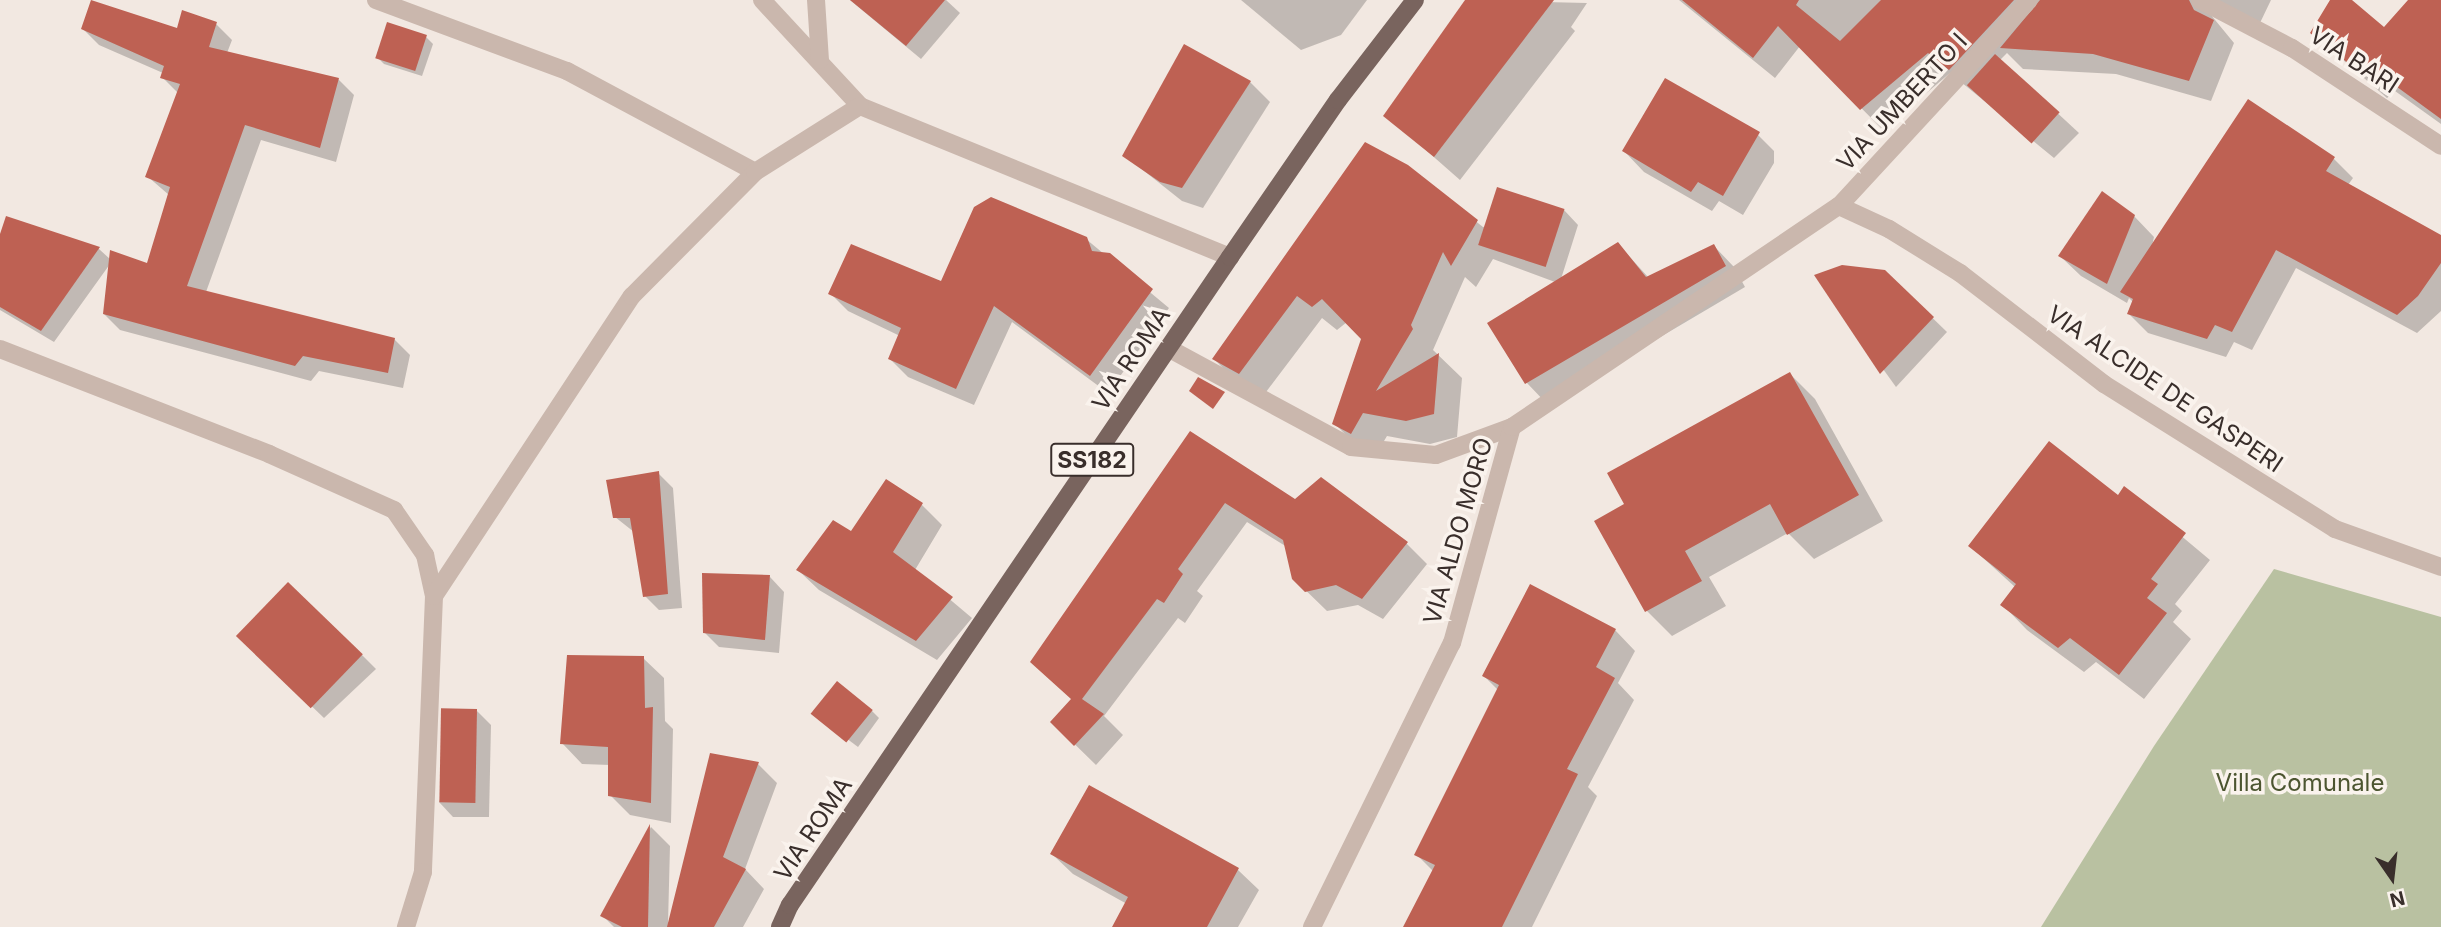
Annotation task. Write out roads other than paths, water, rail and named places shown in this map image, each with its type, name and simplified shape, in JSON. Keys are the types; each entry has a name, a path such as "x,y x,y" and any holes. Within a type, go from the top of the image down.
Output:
{"main road":[{"name":"VIA ROMA","path":"780,927 790,905 1230,257 1338,100 1415,0"}],"street":[{"path":"376,0 567,71 755,172"},
{"path":"762,0 860,106 1230,257"},
{"path":"816,0 820,60"},
{"name":"VIA UMBERTO I","path":"1839,206 2029,0"},
{"name":"VIA BARI","path":"2200,0 2291,48 2441,146"},
{"path":"433,596 632,296 755,172 860,106"},
{"name":"VIA ALDO MORO","path":"1312,927 1452,643 1512,427 1839,206"},
{"name":"VIA ALCIDE DE GASPERI","path":"1839,206 1889,229 1960,273 2104,384 2335,529 2441,567"},
{"path":"1168,348 1351,447 1436,455 1512,427"},
{"path":"0,349 269,454 394,510 425,555 433,596 423,872 406,927"}],"park label":[{"name":"Villa Comunale","path":"2300,783"}]}
